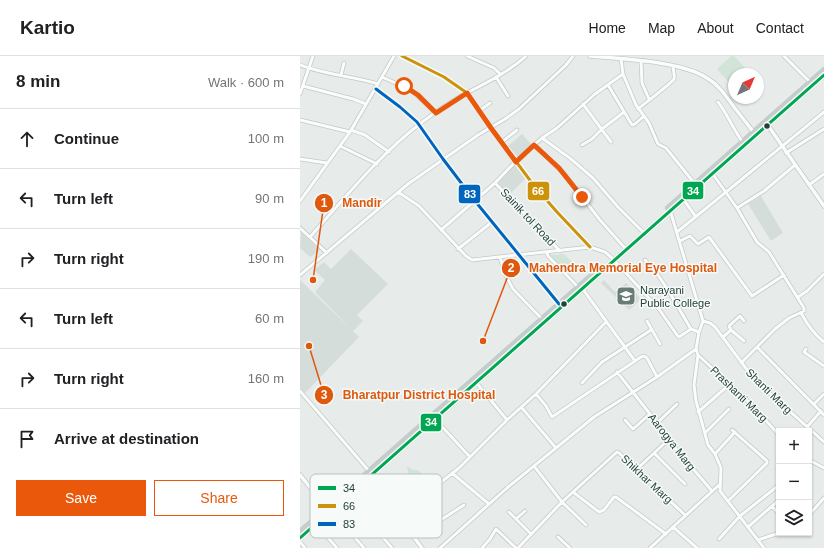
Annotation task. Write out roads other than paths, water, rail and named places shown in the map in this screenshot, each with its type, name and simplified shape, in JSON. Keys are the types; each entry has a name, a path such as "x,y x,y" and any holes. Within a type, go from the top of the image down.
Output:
{"highway":[{"path":"370,472 515,346 613,258 683,199 754,133 812,83 824,70"},
{"path":"812,83 824,75"},
{"path":"613,258 742,141 754,133"},
{"path":"515,346 559,304 580,288"},
{"path":"370,472 434,418 475,380"},
{"path":"300,532 310,524"},
{"path":"300,538 310,529"}],"street":[{"path":"300,94 313,56"},
{"path":"300,201 350,131 394,56"},
{"path":"402,56 444,77 467,93 516,162 552,207 590,247"},
{"path":"467,56 494,68 500,74"},
{"path":"310,237 377,164 419,125 467,93 521,61 526,56"},
{"path":"300,275 398,192 478,135 520,109 566,65 573,56"},
{"path":"590,56 673,66 701,74 713,82 723,92 754,133"},
{"path":"633,61 634,56"},
{"path":"784,56 812,83"},
{"path":"620,59 623,74 636,104 644,116 658,144 666,148 695,184"},
{"path":"641,61 642,83 649,99"},
{"path":"341,75 344,63"},
{"path":"300,65 308,69 358,78 378,84"},
{"path":"638,108 674,80 673,66"},
{"path":"441,230 495,183 542,138 557,128 583,104 623,74"},
{"path":"382,77 412,90 436,113"},
{"path":"496,77 508,96"},
{"path":"608,85 632,125 644,116"},
{"path":"303,86 366,104"},
{"path":"376,89 400,107 419,125 475,201 559,304"},
{"path":"718,102 725,111 742,141"},
{"path":"479,111 490,103"},
{"path":"583,104 611,142"},
{"path":"582,145 592,139 624,112"},
{"path":"677,232 824,112"},
{"path":"300,120 365,135 389,152"},
{"path":"766,123 824,206"},
{"path":"786,153 824,129"},
{"path":"502,142 517,130"},
{"path":"542,138 571,159 593,178 618,207 642,231"},
{"path":"534,145 565,175 597,217 624,247"},
{"path":"340,146 377,164"},
{"path":"300,159 327,163"},
{"path":"737,208 764,191 795,165"},
{"path":"712,173 737,208 756,242 769,252 804,308 804,311 789,318 775,329 741,363"},
{"path":"809,185 824,174"},
{"name":"Sainik tol Road","path":"495,183 560,251"},
{"path":"398,192 419,206 458,249 472,260 547,253 590,247 600,250 613,258 660,309 677,335 680,337 691,329"},
{"path":"683,199 696,217"},
{"path":"670,210 703,321 699,332 696,349 698,355 694,385 698,412 708,445 715,454 721,468 719,485 720,491 764,548"},
{"path":"458,249 492,222"},
{"path":"300,228 327,253"},
{"path":"680,241 690,236 698,244 709,237 752,296 784,275"},
{"path":"547,253 548,256 580,288 635,361"},
{"path":"500,257 505,274 513,289 542,320"},
{"path":"645,260 656,272 668,290 691,329 699,332"},
{"path":"798,297 824,274"},
{"path":"801,313 814,333 824,342"},
{"path":"744,321 740,316 729,325 744,342"},
{"path":"647,321 660,344"},
{"name":"Shanti Marg","path":"703,321 715,326 741,363 754,378 824,442"},
{"path":"442,481 470,457 507,420 522,408 606,322"},
{"path":"582,383 602,362 651,330"},
{"path":"723,337 732,330"},
{"path":"757,347 824,415"},
{"path":"440,548 489,504 594,417 657,377 696,349"},
{"path":"806,349 804,352 824,366"},
{"name":"Prashanti Marg","path":"698,355 751,404 776,432"},
{"path":"536,394 546,406 551,416 554,417 590,393 617,372 644,356 647,358 657,377"},
{"name":"Aarogya Marg","path":"617,372 657,423 668,440 712,491"},
{"path":"475,380 507,420"},
{"path":"698,412 730,384"},
{"path":"300,391 370,472"},
{"path":"814,404 824,394"},
{"path":"657,423 677,404"},
{"path":"522,408 556,448"},
{"path":"704,433 729,409"},
{"path":"807,427 821,411"},
{"path":"625,420 633,429 650,414"},
{"path":"434,418 470,457"},
{"path":"728,501 767,461 732,430"},
{"path":"715,454 735,432"},
{"path":"637,469 668,440"},
{"name":"Shikhar Marg","path":"517,548 562,502 617,452 685,515"},
{"path":"654,453 685,484"},
{"path":"812,462 824,468"},
{"path":"534,466 562,502 586,525"},
{"path":"452,473 489,504"},
{"path":"300,475 310,487"},
{"path":"650,548 719,485"},
{"path":"719,539 740,516 776,487"},
{"path":"712,491 720,491"},
{"path":"573,492 599,512 604,510 616,496 666,534"},
{"path":"812,512 824,498"},
{"path":"748,527 776,503"},
{"path":"442,519 464,505"},
{"path":"772,506 776,511"},
{"path":"516,519 525,511"},
{"path":"509,512 531,534"},
{"path":"673,527 697,548"},
{"path":"482,548 496,529 517,548"},
{"path":"758,540 776,534"},
{"path":"558,537 570,548"},
{"path":"328,538 337,548"},
{"path":"355,538 364,548"},
{"path":"383,538 392,548"},
{"path":"415,538 422,548"},
{"path":"300,542 305,548"}],"place":[{"name":"Mandir","path":"313,280"},
{"name":"Narayani Public College","path":"626,296"},
{"name":"Mahendra Memorial Eye Hospital","path":"483,341"},
{"name":"Bharatpur District Hospital","path":"309,346"}]}
